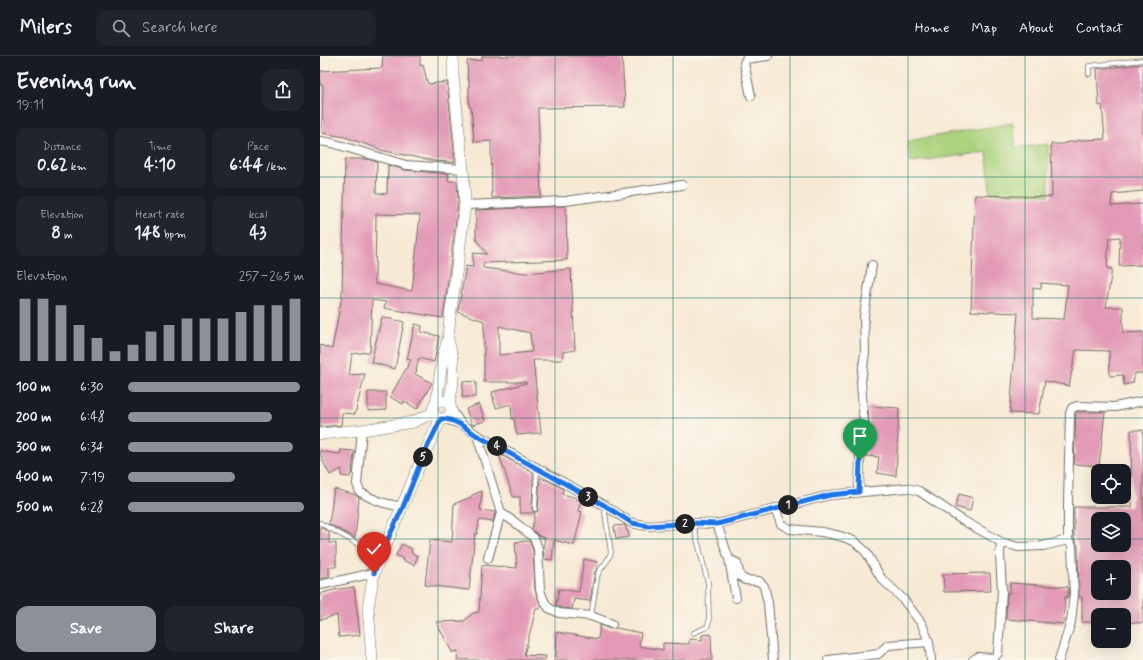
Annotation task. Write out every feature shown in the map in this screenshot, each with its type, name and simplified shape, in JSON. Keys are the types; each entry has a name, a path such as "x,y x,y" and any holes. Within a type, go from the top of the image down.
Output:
{"street":[{"path":"372,660 368,607 374,573 442,411 443,356 448,339 465,205 464,169 453,75 453,56"},
{"path":"751,96 744,63 746,59 768,56"},
{"path":"320,141 332,143 406,165 464,169"},
{"path":"465,205 565,201 682,185"},
{"path":"859,492 860,460 864,424 861,382 865,353 864,316 872,265"},
{"path":"1059,660 1071,622 1074,594 1072,546 1068,540 1070,413 1072,408 1077,406 1115,407 1143,401"},
{"path":"442,411 476,435 604,505 632,523 648,526 693,523 717,524 830,495 907,488 920,491 962,520 1001,542 1018,547 1043,546 1068,540"},
{"path":"320,434 362,430 413,422 442,411"},
{"path":"362,430 357,484 360,492 385,504 403,507"},
{"path":"476,435 501,513 488,558"},
{"path":"775,508 780,524 790,529 822,532 840,536 854,542 866,552 881,578 903,599 922,624 929,642 931,660"},
{"path":"501,513 534,538 538,549 540,590 544,601 549,608 559,613 591,616 612,624"},
{"path":"717,524 729,558 736,598"},
{"path":"973,660 978,657 994,658 998,653 1002,591 1000,554 1001,542"},
{"path":"729,558 737,563 740,576 745,580 758,581 764,586 768,603 773,660"},
{"path":"320,585 374,573"},
{"path":"828,660 878,654 888,645 929,642"}],"lane":[{"path":"1089,74 1089,66 1143,60"},
{"path":"534,509 537,468"},
{"path":"591,616 598,573 611,553 604,505"},
{"path":"320,523 380,556"},
{"path":"693,523 708,582 709,622 707,627 693,633"}],"green space":[{"path":"1013,123 1016,148 1048,144 1049,195 990,193 987,152 911,162 907,141"}],"building":[{"path":"383,56 420,56 420,66 423,65 428,84 447,82 455,162 434,161 380,150 345,137 322,133 323,85 320,85 320,71 382,68"},
{"path":"482,56 622,56 625,107 538,108 541,196 492,198 491,141 474,142 471,107 469,107 467,61 482,60"},
{"path":"1143,64 1143,191 1112,194 1111,206 1143,204 1143,265 1119,266 1120,237 1109,238 1107,268 1112,269 1106,307 1123,307 1123,333 1143,332 1143,373 1135,373 1133,383 1124,385 1123,375 1110,376 1109,351 1076,350 1069,386 1045,381 1039,414 1010,413 1018,313 971,311 975,195 1052,197 1051,144 1105,139 1102,105 1099,106 1097,69","holes":["1041,283 1068,285 1064,319 1033,318 1033,288 1041,289"]},
{"path":"345,159 367,159 377,162 376,193 387,194 388,165 405,170 449,174 448,181 457,181 458,200 443,318 384,308 386,302 372,300 370,352 352,354 349,375 365,374 355,414 342,413 341,425 320,427 320,345 332,349 342,296","holes":["376,214 420,215 412,291 375,284"]},
{"path":"566,206 567,260 483,263 483,268 525,273 571,269 575,350 563,352 562,360 533,360 541,433 517,435 514,419 512,419 511,404 496,408 493,399 495,398 493,398 492,392 527,383 484,382 484,321 458,312 466,266 473,267 473,253 487,254 476,239 476,210","holes":["499,326 530,333 532,352 499,355"]},
{"path":"382,317 404,322 395,369 371,362"},
{"path":"415,324 422,326 421,332 439,336 434,362 419,358 415,374 432,383 417,409 404,401 403,404 390,397 411,360 407,359"},
{"path":"463,381 476,382 476,397 462,397"},
{"path":"368,392 386,392 386,410 368,411"},
{"path":"479,404 485,421 472,425 466,409"},
{"path":"868,406 899,408 896,476 877,473 879,457 866,456 869,424"},
{"path":"1076,412 1105,412 1099,464 1091,464 1091,465 1074,464"},
{"path":"1131,430 1143,430 1143,623 1131,622 1131,608 1091,608 1091,622 1082,622 1082,597 1079,597 1078,546 1074,538 1074,507 1132,507"},
{"path":"341,450 354,451 352,474 350,474 350,477 341,476 342,469 330,475 322,460 320,451 340,454"},
{"path":"499,454 532,472 533,512 537,512 538,510 540,478 563,489 562,494 581,500 578,511 582,512 574,545 554,540 552,560 544,559 543,549 545,538 539,536 532,529 535,513 520,513 520,497 513,497"},
{"path":"334,489 356,495 359,498 355,538 329,524"},
{"path":"482,491 480,510 495,513 493,522 479,520 477,534 475,534 469,590 425,585 430,540 452,542 454,504"},
{"path":"959,494 973,498 970,511 955,507"},
{"path":"625,525 629,537 616,539 614,526"},
{"path":"320,527 329,532 329,543 336,543 336,567 329,567 329,577 320,579"},
{"path":"529,541 533,550 535,590 540,604 540,609 536,609 524,655 546,656 545,660 457,660 458,651 452,652 436,622 464,621 473,613 479,612 482,565 517,568 515,542"},
{"path":"402,544 412,549 411,553 418,556 414,565 402,560 403,559 396,555"},
{"path":"584,559 598,562 590,601 574,599 572,609 561,608 556,605 559,589 579,592"},
{"path":"990,573 991,591 944,592 943,574"},
{"path":"1010,583 1068,587 1068,597 1065,597 1063,624 1006,619 1007,593 1010,593"},
{"path":"354,587 360,635 339,637 337,615 320,620 320,594 333,590"},
{"path":"600,625 610,629 616,628 641,633 639,646 663,650 663,643 689,644 689,639 702,640 702,635 711,634 712,660 556,660 557,632 598,639"}],"route":[{"path":"374,573 424,454 441,419 461,424 476,435 604,505 632,523 648,526 693,523 717,524 830,495 859,492 860,460"}]}
